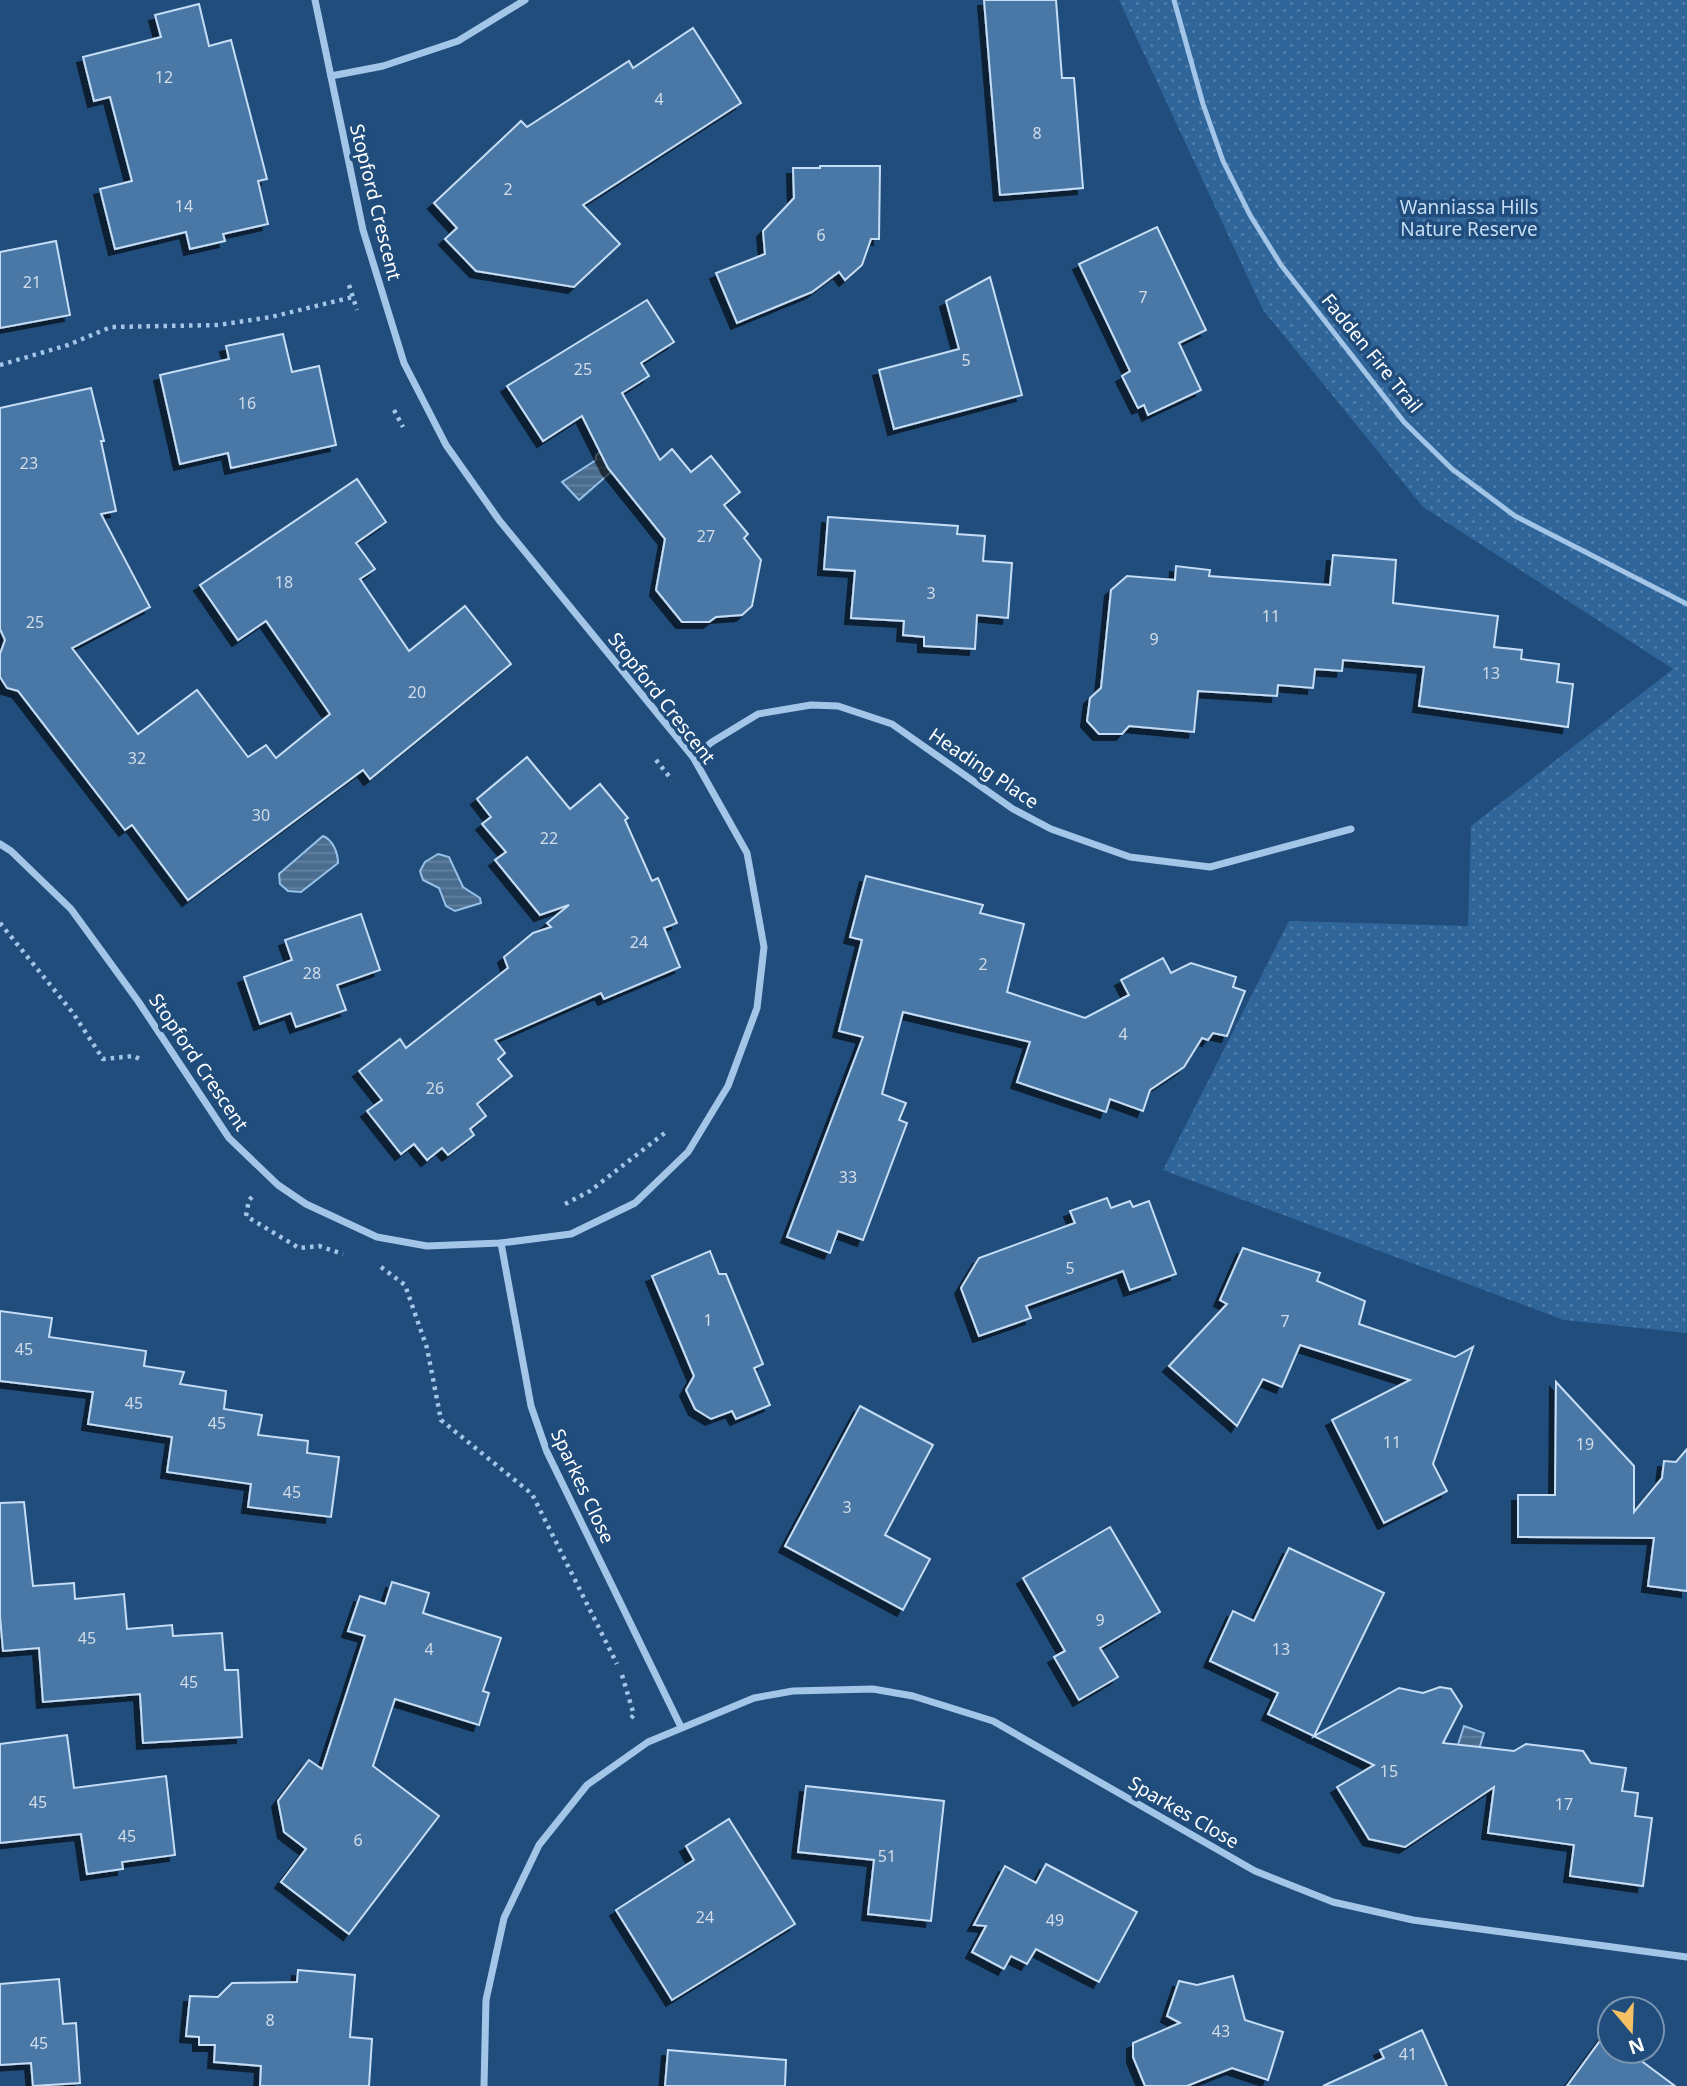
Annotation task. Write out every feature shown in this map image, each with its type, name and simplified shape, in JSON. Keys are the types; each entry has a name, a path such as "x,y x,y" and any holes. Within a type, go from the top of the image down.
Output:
{"street":[{"name":"Stopford Crescent","path":"0,844 11,851 71,909 138,1001 229,1138 278,1185 306,1203 377,1237 427,1246 500,1244 571,1234 635,1202 688,1152 728,1086 757,1008 764,947 747,853 692,757 499,520 446,445 404,363 362,230 316,0"},
{"path":"331,76 383,66 458,41 524,0"},
{"name":"Heading Place","path":"692,757 758,715 811,705 838,706 892,724 1013,809 1051,829 1130,857 1210,867 1352,829"},
{"name":"Sparkes Close","path":"500,1244 531,1406 547,1452 681,1727"},
{"name":"Sparkes Close","path":"484,2086 486,2000 504,1918 539,1845 587,1785 648,1742 754,1698 793,1691 873,1689 913,1696 993,1721 1255,1871 1333,1902 1413,1920 1687,1957"}],"lane":[{"name":"Fadden Fire Trail","path":"1174,0 1203,104 1223,161 1250,215 1281,265 1404,422 1452,469 1515,516 1687,604"}],"path":[{"path":"346,271 359,317"},
{"path":"0,365 68,345 111,327 218,325 271,317 352,298 378,279"},
{"path":"393,407 410,438"},
{"path":"656,760 673,781"},
{"path":"0,923 74,1013 103,1059 134,1056 153,1067"},
{"path":"556,1208 590,1191 665,1133 671,1124"},
{"path":"240,1189 249,1199 246,1216 282,1238 299,1248 318,1246 355,1258"},
{"path":"379,1266 405,1285 427,1348 441,1420 532,1494 624,1679 634,1716 626,1723"}],"green space":[{"name":"Wanniassa Hills Nature Reserve","path":"1119,0 1687,0 1687,1333 1564,1320 1163,1170 1289,921 1468,926 1471,826 1673,669 1423,507 1263,310"}],"shaded area":[{"path":"604,447 619,465 579,500 562,482 596,460"},
{"path":"323,836 330,840 334,847 338,863 301,892 288,891 280,884 279,874"},
{"path":"438,854 449,857 463,887 480,898 481,903 455,911 446,906 439,888 423,880 420,871 425,862"},
{"path":"1464,1726 1484,1733 1465,1794 1454,1757"}],"building":[{"path":"984,0 1056,0 1062,78 1074,78 1083,188 1000,195"},
{"path":"199,4 209,46 231,40 267,179 258,181 268,224 223,234 225,241 190,249 186,232 115,249 100,189 132,181 110,97 94,101 83,57 161,37 155,15"},
{"path":"693,28 741,103 583,205 620,244 574,287 476,271 445,239 457,228 434,203 521,121 527,127 629,61 633,68"},
{"path":"880,166 879,239 871,239 862,265 845,280 839,272 812,292 737,323 716,273 765,254 763,231 794,198 793,168"},
{"path":"1157,227 1206,330 1179,343 1201,390 1148,415 1144,405 1138,408 1122,376 1130,371 1079,264"},
{"path":"56,241 70,315 0,328 0,252"},
{"path":"990,277 1022,395 894,429 879,370 959,349 946,301"},
{"path":"647,300 674,342 641,363 649,376 622,393 660,460 672,449 691,472 711,456 740,492 724,505 748,534 744,538 761,560 752,606 742,615 716,617 709,622 682,622 656,590 665,539 608,468 582,416 543,441 507,386"},
{"path":"283,334 292,372 319,366 336,445 231,468 228,453 180,464 160,375 229,359 226,346"},
{"path":"91,388 104,441 101,441 116,511 101,514 150,607 72,648 138,734 197,690 248,757 266,745 276,758 330,714 266,621 238,640 200,585 357,479 386,522 356,543 375,569 360,579 409,651 465,606 511,664 370,779 363,770 188,900 132,825 125,830 18,691 7,688 0,677 0,654 5,640 0,629 0,408"},
{"path":"828,517 958,526 957,534 985,536 983,561 1012,563 1008,618 977,615 975,649 924,646 924,637 903,635 904,621 851,618 855,571 824,569"},
{"path":"1333,555 1396,560 1393,603 1498,616 1494,647 1522,650 1521,659 1559,664 1557,682 1573,684 1568,727 1419,706 1424,667 1343,660 1342,671 1315,669 1313,688 1278,685 1277,696 1198,691 1194,732 1129,726 1122,734 1099,734 1087,721 1090,698 1101,688 1111,590 1127,576 1175,580 1176,566 1210,570 1209,576 1330,585"},
{"path":"527,757 570,809 600,784 628,818 625,820 652,881 658,878 677,923 664,928 680,967 604,999 601,993 495,1040 505,1053 498,1059 512,1076 477,1104 486,1116 470,1129 474,1135 448,1155 442,1148 427,1160 414,1144 401,1154 367,1111 382,1100 359,1071 400,1039 406,1048 508,968 504,957 533,933 551,927 547,923 569,905 540,915 495,860 506,852 482,824 491,817 477,799"},
{"path":"866,876 983,905 980,913 1024,924 1007,992 1085,1018 1129,995 1121,980 1163,958 1171,973 1191,963 1236,977 1233,987 1245,991 1227,1036 1213,1033 1208,1040 1202,1038 1184,1067 1150,1090 1143,1111 1110,1099 1106,1112 1017,1082 1030,1042 903,1012 882,1094 906,1103 899,1120 907,1123 863,1240 838,1231 830,1253 787,1237 863,1037 839,1031 862,940 850,937"},
{"path":"361,914 380,970 337,985 346,1010 296,1027 291,1013 260,1024 244,977 292,960 285,940"},
{"path":"1107,1198 1111,1208 1130,1201 1133,1207 1149,1201 1176,1274 1130,1290 1123,1271 1026,1306 1031,1318 979,1336 961,1288 979,1258 1075,1223 1070,1211"},
{"path":"1243,1248 1320,1273 1317,1281 1365,1301 1359,1324 1455,1357 1473,1347 1433,1464 1447,1491 1384,1523 1332,1420 1410,1380 1300,1345 1282,1387 1263,1379 1237,1426 1169,1366 1227,1304 1220,1300"},
{"path":"710,1251 719,1274 726,1274 763,1364 754,1368 770,1405 736,1419 732,1411 711,1419 695,1409 686,1390 694,1376 652,1276"},
{"path":"0,1311 52,1318 49,1337 146,1351 144,1366 184,1372 180,1384 226,1391 224,1409 262,1415 258,1435 308,1441 307,1453 339,1457 331,1517 248,1507 251,1484 167,1472 172,1437 88,1424 93,1392 0,1381"},
{"path":"1556,1382 1634,1466 1634,1512 1662,1478 1664,1461 1676,1462 1687,1449 1687,1591 1648,1586 1654,1538 1518,1537 1518,1495 1555,1495"},
{"path":"860,1406 933,1445 885,1535 930,1559 903,1610 785,1546"},
{"path":"24,1502 33,1586 74,1583 75,1599 124,1594 127,1629 172,1625 173,1636 222,1633 225,1670 238,1670 242,1737 143,1743 140,1694 43,1702 39,1648 3,1651 0,1616 0,1503"},
{"path":"1110,1527 1160,1612 1100,1648 1118,1677 1079,1700 1054,1657 1065,1651 1023,1578"},
{"path":"1289,1548 1384,1593 1314,1736 1399,1688 1423,1693 1440,1687 1451,1689 1462,1706 1443,1743 1514,1751 1526,1744 1583,1751 1591,1763 1626,1768 1622,1791 1638,1793 1635,1816 1652,1818 1643,1886 1570,1876 1574,1845 1488,1833 1494,1787 1405,1847 1369,1839 1337,1787 1374,1765 1268,1714 1278,1693 1210,1661 1233,1611 1254,1621"},
{"path":"392,1582 429,1593 423,1613 501,1638 483,1691 489,1693 479,1725 395,1699 373,1766 439,1816 349,1934 281,1882 306,1849 284,1832 278,1801 309,1760 322,1769 365,1636 348,1631 360,1596 385,1604"},
{"path":"67,1735 74,1788 166,1776 175,1855 122,1862 123,1869 87,1874 81,1834 0,1843 0,1744"},
{"path":"806,1786 944,1801 931,1921 868,1914 874,1860 798,1852"},
{"path":"729,1819 795,1924 672,2000 616,1910 694,1860 686,1846"},
{"path":"1046,1864 1137,1912 1099,1982 1036,1949 1027,1964 1011,1956 1004,1969 972,1952 986,1926 974,1925 1005,1866 1036,1883"},
{"path":"298,1970 355,1975 350,2037 372,2039 369,2086 260,2086 261,2066 214,2062 215,2045 199,2045 199,2037 186,2036 190,1996 218,1997 232,1983 297,1982"},
{"path":"1233,1976 1245,2020 1283,2032 1268,2080 1232,2068 1187,2086 1145,2086 1133,2057 1133,2043 1180,2023 1167,2016 1179,1981 1197,1985"},
{"path":"59,1979 63,2024 76,2023 80,2083 33,2086 31,2063 0,2065 0,1984"},
{"path":"1422,2030 1447,2086 1323,2086 1384,2058 1380,2050"},
{"path":"1596,2046 1596,2065 1647,2065 1675,2086 1567,2086"},
{"path":"668,2050 786,2060 785,2086 665,2086"}]}
